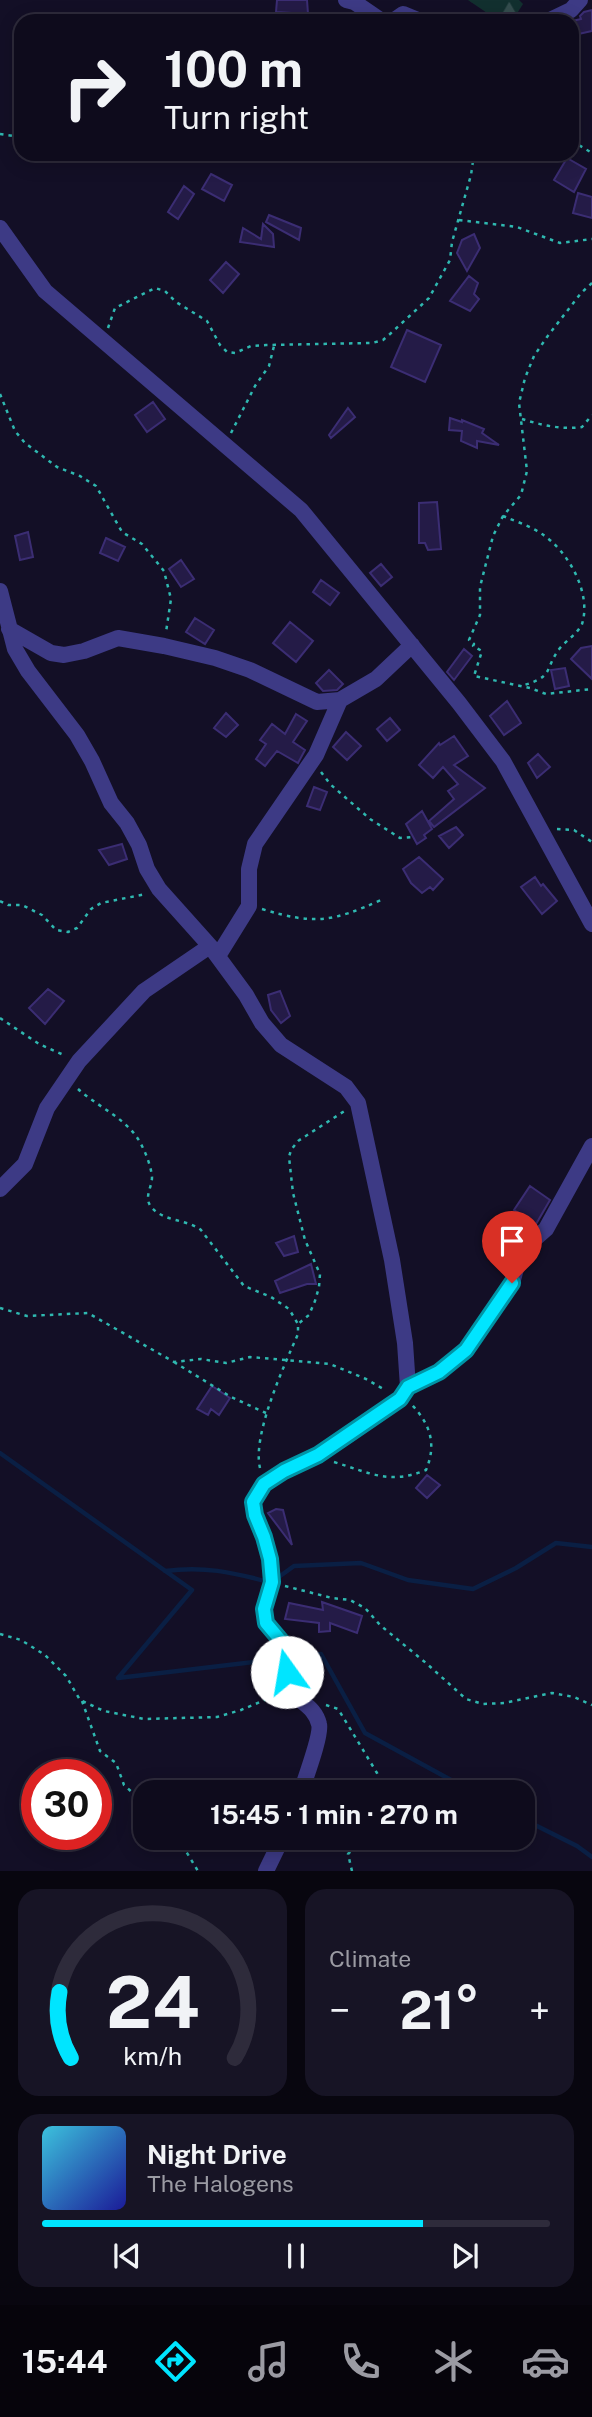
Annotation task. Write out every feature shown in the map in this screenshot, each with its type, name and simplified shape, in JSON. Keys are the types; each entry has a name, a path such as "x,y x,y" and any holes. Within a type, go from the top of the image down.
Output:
{"street":[{"path":"346,0 372,14"},
{"path":"562,14 580,0"},
{"path":"2,236 45,291 301,510 503,761 592,924"},
{"path":"0,591 15,649 92,761 111,803 127,823 139,845 147,869 159,889 214,951 246,995 262,1023 281,1045 346,1087 358,1103 392,1260 405,1343 404,1393"},
{"path":"9,629 51,653 64,655 84,651 118,638 215,658 250,670 317,702 340,700 376,679 412,645"},
{"path":"0,1189 25,1164 47,1108 79,1061 144,991 214,951 249,906 249,869 255,844 316,755 340,700"},
{"path":"305,1780 320,1736 318,1719 295,1698 287,1672 291,1659 282,1642 266,1623 265,1599 272,1582 270,1559 253,1502 264,1484 318,1455 404,1393 439,1372 466,1350 512,1283 521,1251 546,1229 592,1146"},
{"path":"266,1871 276,1850"}],"path":[{"path":"103,341 115,308 155,288 165,291 176,302 207,321 227,352 240,352 251,346 351,345 383,340 429,298 450,260 452,242 473,161"},
{"path":"458,220 517,227 560,243 592,239"},
{"path":"592,283 569,308 534,356 525,378 519,403 527,471 521,495 503,516 494,536 480,587 480,615 469,640 473,646 482,650 474,676 546,694 592,689"},
{"path":"225,445 255,386 269,366 274,346"},
{"path":"0,394 15,431 24,443 57,467 96,486 121,532 142,544 164,570 171,599 164,646"},
{"path":"521,419 549,426 576,428 582,427 592,415"},
{"path":"503,516 543,534 582,579 588,604 582,626 561,647 547,674 518,687"},
{"path":"316,755 320,771 330,784 370,819 400,838 412,837"},
{"path":"540,828 574,830 592,842"},
{"path":"0,901 8,905 22,905 42,915 56,930 68,932 77,928 91,909 101,903 159,889"},
{"path":"249,906 284,917 318,920 352,913 381,900"},
{"path":"0,1018 39,1044 79,1061"},
{"path":"66,1078 87,1097 117,1117 141,1144 152,1180 147,1195 149,1206 159,1214 194,1224 244,1286 271,1297 289,1309 298,1324 298,1334 266,1413 258,1458 264,1484"},
{"path":"298,1324 309,1315 319,1287 320,1274 305,1240 293,1193 289,1157 291,1150 310,1132 358,1103"},
{"path":"0,1308 27,1316 88,1313 222,1392 266,1413"},
{"path":"174,1362 201,1359 226,1363 250,1357 330,1364 404,1393 425,1419 432,1457 426,1470 402,1478 388,1478 318,1455"},
{"path":"272,1582 350,1600 365,1608 380,1625 466,1699 483,1704 503,1703 552,1693 574,1697 592,1705"},
{"path":"0,1634 21,1640 45,1655 66,1676 82,1701 100,1751 116,1763 124,1785 133,1793"},
{"path":"82,1701 104,1711 144,1719 217,1717 291,1690"},
{"path":"310,1710 329,1705 338,1709 380,1780"},
{"path":"185,1850 198,1871"},
{"path":"352,1850 348,1854 352,1871"}],"green space":[{"path":"468,0 519,0 523,4 517,14 489,14"}],"building":[{"path":"277,0 307,0 308,14 276,12"},
{"path":"592,10 592,31 579,34 579,19 584,12"},
{"path":"565,161 572,161 586,169 574,192 554,180"},
{"path":"211,174 232,185 224,201 202,189"},
{"path":"184,186 194,194 178,219 168,212"},
{"path":"578,193 592,197 592,218 573,213"},
{"path":"269,215 301,228 299,240 266,222"},
{"path":"263,224 273,234 274,247 240,242 243,228 261,239"},
{"path":"474,234 480,248 467,271 457,253 462,240"},
{"path":"226,262 239,274 223,293 210,280"},
{"path":"469,276 478,283 474,294 479,299 470,311 450,301"},
{"path":"407,330 441,345 425,382 391,367"},
{"path":"153,402 165,419 147,432 135,415"},
{"path":"348,408 355,417 331,438 329,435"},
{"path":"450,418 484,429 482,433 499,445 477,441 477,448 461,441 462,431 449,430"},
{"path":"437,502 441,549 428,550 425,543 419,543 419,503"},
{"path":"28,532 33,557 20,560 15,536"},
{"path":"106,538 125,547 118,561 100,553"},
{"path":"181,560 194,579 181,587 169,569"},
{"path":"381,564 392,577 381,586 370,573"},
{"path":"321,580 339,593 330,605 313,592"},
{"path":"195,618 214,630 205,644 186,632"},
{"path":"290,622 313,641 296,662 273,643"},
{"path":"592,646 592,679 571,659 581,648"},
{"path":"464,649 472,656 454,680 447,672"},
{"path":"565,668 569,686 555,689 551,670"},
{"path":"329,670 343,684 337,690 323,691 316,683"},
{"path":"507,701 521,723 504,735 490,716"},
{"path":"226,713 238,725 226,737 214,728"},
{"path":"296,714 307,721 293,742 305,750 298,763 277,751 265,766 256,759 266,744 260,740 272,724 285,734"},
{"path":"390,718 400,730 387,741 377,729"},
{"path":"346,732 361,746 347,760 333,747"},
{"path":"454,736 468,756 454,765 485,788 434,827 429,821 454,799 448,791 458,784 443,767 433,778 419,765 439,743 440,745"},
{"path":"538,754 550,767 537,778 528,763"},
{"path":"314,787 327,792 320,810 307,806"},
{"path":"422,811 432,829 424,835 426,838 417,844 406,824"},
{"path":"456,827 463,835 449,848 439,836"},
{"path":"122,844 127,859 109,865 99,850"},
{"path":"419,857 443,879 433,890 430,887 422,893 411,883 403,869"},
{"path":"535,877 557,901 542,914 521,887"},
{"path":"48,989 64,1001 45,1024 29,1008"},
{"path":"280,991 290,1016 281,1023 271,1010 268,995"},
{"path":"530,1186 550,1200 536,1224 514,1210"},
{"path":"294,1236 298,1252 284,1256 276,1243"},
{"path":"311,1264 316,1284 307,1284 280,1293 275,1281"},
{"path":"212,1386 230,1398 219,1415 211,1409 208,1415 197,1409"},
{"path":"427,1475 440,1485 427,1498 416,1488"},
{"path":"276,1509 283,1510 292,1545 268,1513"},
{"path":"322,1602 362,1616 357,1633 330,1623 330,1631 319,1632 319,1623 285,1619 289,1603 323,1610"}],"waterway":[{"path":"0,1453 192,1590 118,1678 321,1654 365,1733 451,1780"},
{"path":"276,1579 294,1566 361,1563 408,1580 473,1589 516,1568 556,1543 592,1547"},
{"path":"165,1571 217,1571 269,1582"},
{"path":"535,1825 577,1846 592,1857"}],"route":[{"path":"287,1672 291,1659 282,1642 266,1623 265,1599 272,1582 270,1559 253,1502 264,1484 318,1455 400,1399 408,1387 439,1372 466,1350 512,1283"}]}
